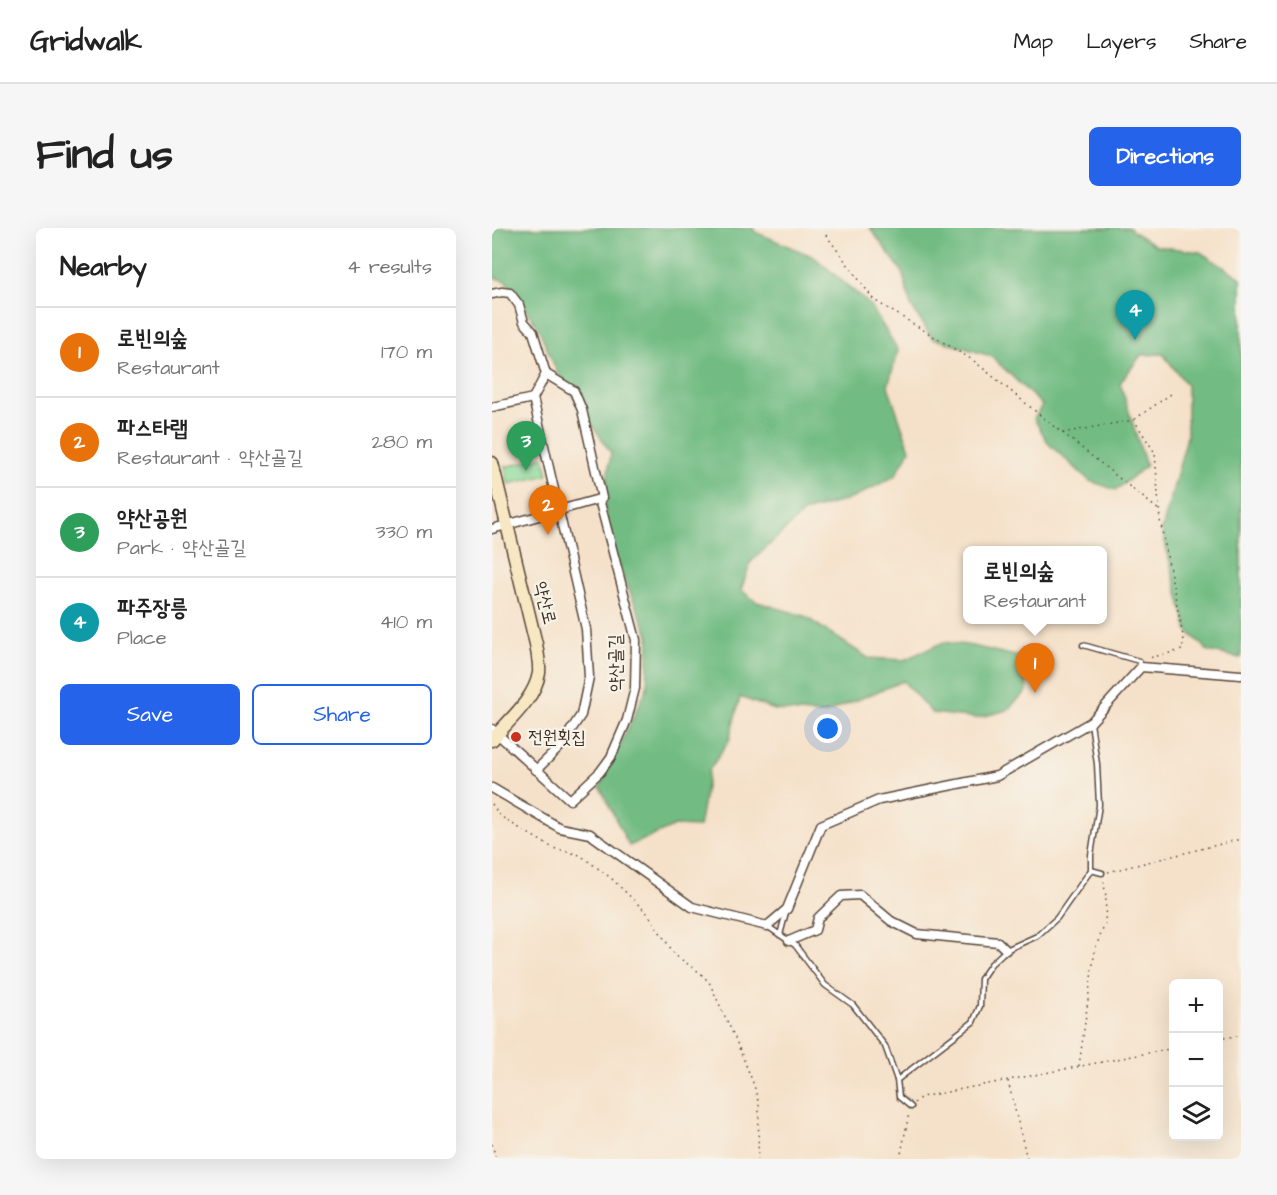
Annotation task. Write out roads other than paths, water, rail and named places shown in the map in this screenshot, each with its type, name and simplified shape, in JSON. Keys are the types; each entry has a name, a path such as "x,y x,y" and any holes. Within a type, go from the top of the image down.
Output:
{"street":[{"path":"492,294 510,293 519,306 524,322 533,332 546,374 533,398 492,407"},
{"name":"약산골길","path":"494,734 570,800 600,772 611,757 632,703 636,669 636,640 599,499 602,498 582,410 573,391 546,374"},
{"name":"약산골길","path":"533,398 586,629 589,677 581,715 559,748 536,770"},
{"name":"약산로","path":"492,463 536,644 539,672 522,706 494,734"},
{"path":"492,529 599,499"},
{"path":"492,788 560,828 590,834 692,907 767,926 787,909 821,825 879,800 997,776 1091,722 1140,664 1241,675"},
{"path":"789,941 815,930 818,918 841,896 860,895 891,921 917,934 998,942 1006,950"}],"lane":[{"path":"1083,645 1140,664"},
{"path":"896,1076 897,1080 973,1022 980,1006 981,979 991,964 1006,950 1037,936 1057,918 1091,870 1091,855 1099,805 1097,764 1091,722"},
{"path":"1091,870 1102,873"},
{"path":"780,935 787,909"},
{"path":"767,926 795,945 825,985 853,1005 885,1046 896,1076 899,1097 911,1107"}],"place":[{"name":"파주장릉","path":"1135,340"},
{"name":"약산공원","path":"526,471"},
{"name":"파스타랩","path":"548,535"},
{"name":"로빈의숲","path":"1035,693"},
{"name":"전원횟집","path":"516,737"}]}
